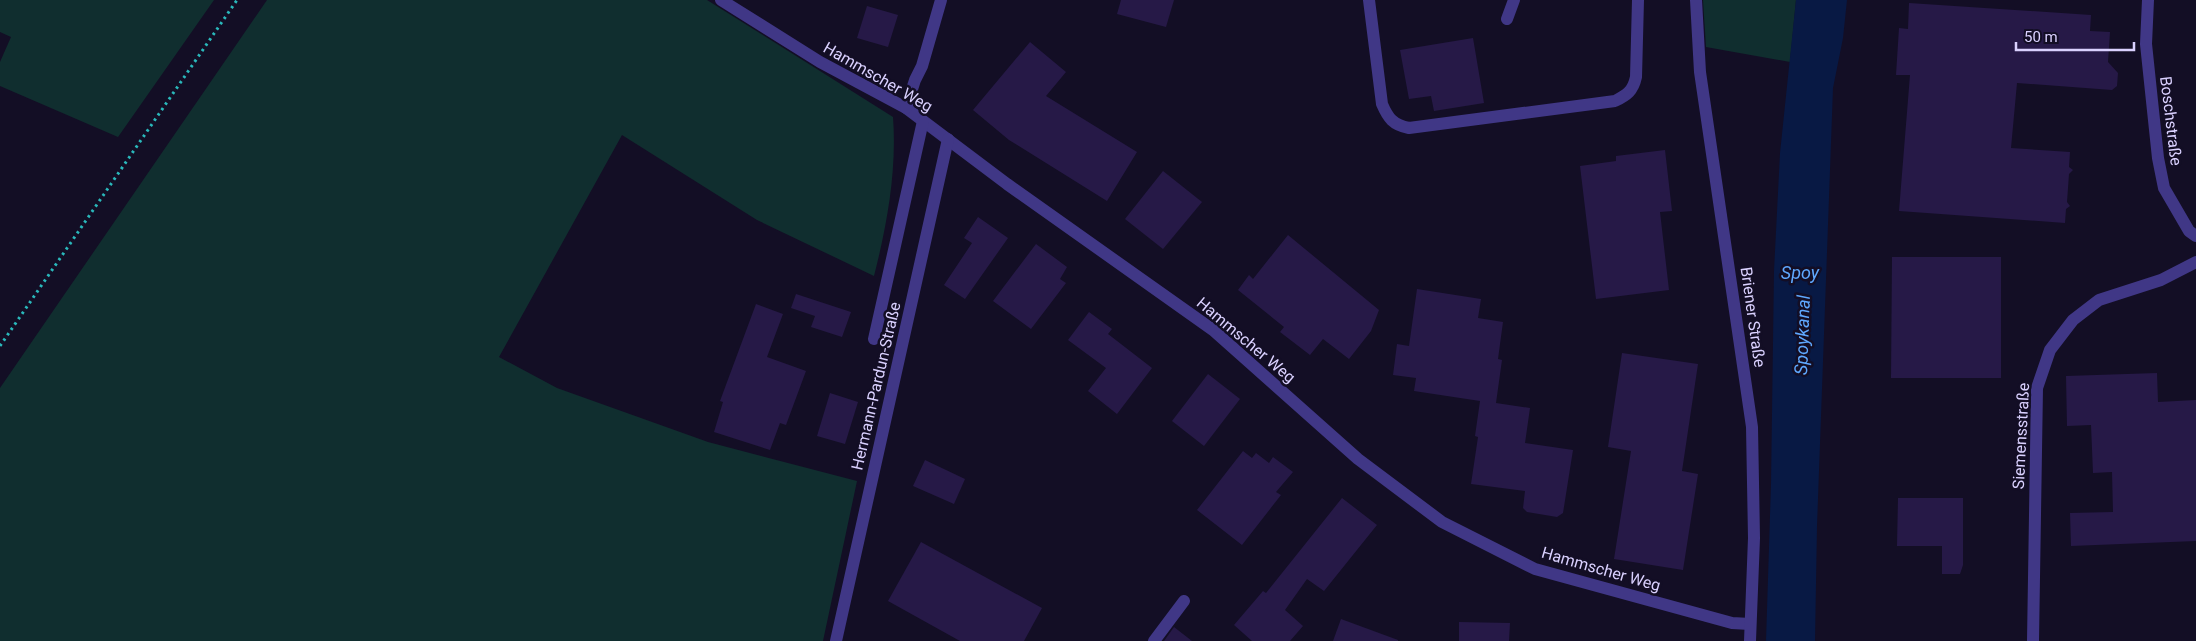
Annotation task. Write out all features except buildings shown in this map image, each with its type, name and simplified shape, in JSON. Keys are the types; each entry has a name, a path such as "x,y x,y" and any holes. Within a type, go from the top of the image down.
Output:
{"street":[{"name":"Hammscher Weg","path":"721,0 820,62 906,108 1213,330 1358,459 1442,522 1535,569 1732,623 1750,624"},
{"path":"906,108 915,80 922,66 941,0"},
{"path":"1369,0 1382,104 1387,117 1393,122 1409,128 1615,101 1629,94 1636,77 1638,0"},
{"path":"1507,19 1514,0"},
{"name":"Briener Straße","path":"1696,0 1700,72 1752,427 1754,538 1750,641"},
{"name":"Boschstraße","path":"2148,0 2146,44 2164,188 2189,231 2196,236"},
{"path":"874,339 923,121"},
{"name":"Hermann-Pardun-Straße","path":"836,641 948,139"},
{"name":"Siemensstraße","path":"2033,641 2036,388 2050,350 2073,320 2100,300 2161,280 2196,262"},
{"path":"1154,641 1184,602"}],"path":[{"path":"0,346 237,0"}],"green space":[{"path":"0,0 214,0 118,137 0,86 0,62 11,37 0,32"},
{"path":"267,0 707,0 893,117 894,157 890,198 874,276 757,220 622,135 499,357 557,388 708,442 857,481 823,641 0,641 0,388"},
{"path":"1703,0 1796,0 1790,62 1706,47"}],"water":[{"name":"Spoy","path":"1796,0 1847,0 1843,38 1833,88 1817,526 1815,641 1766,641 1771,484 1774,271 1780,153"}],"water label":[{"name":"Spoykanal","path":"1802,335"}]}
